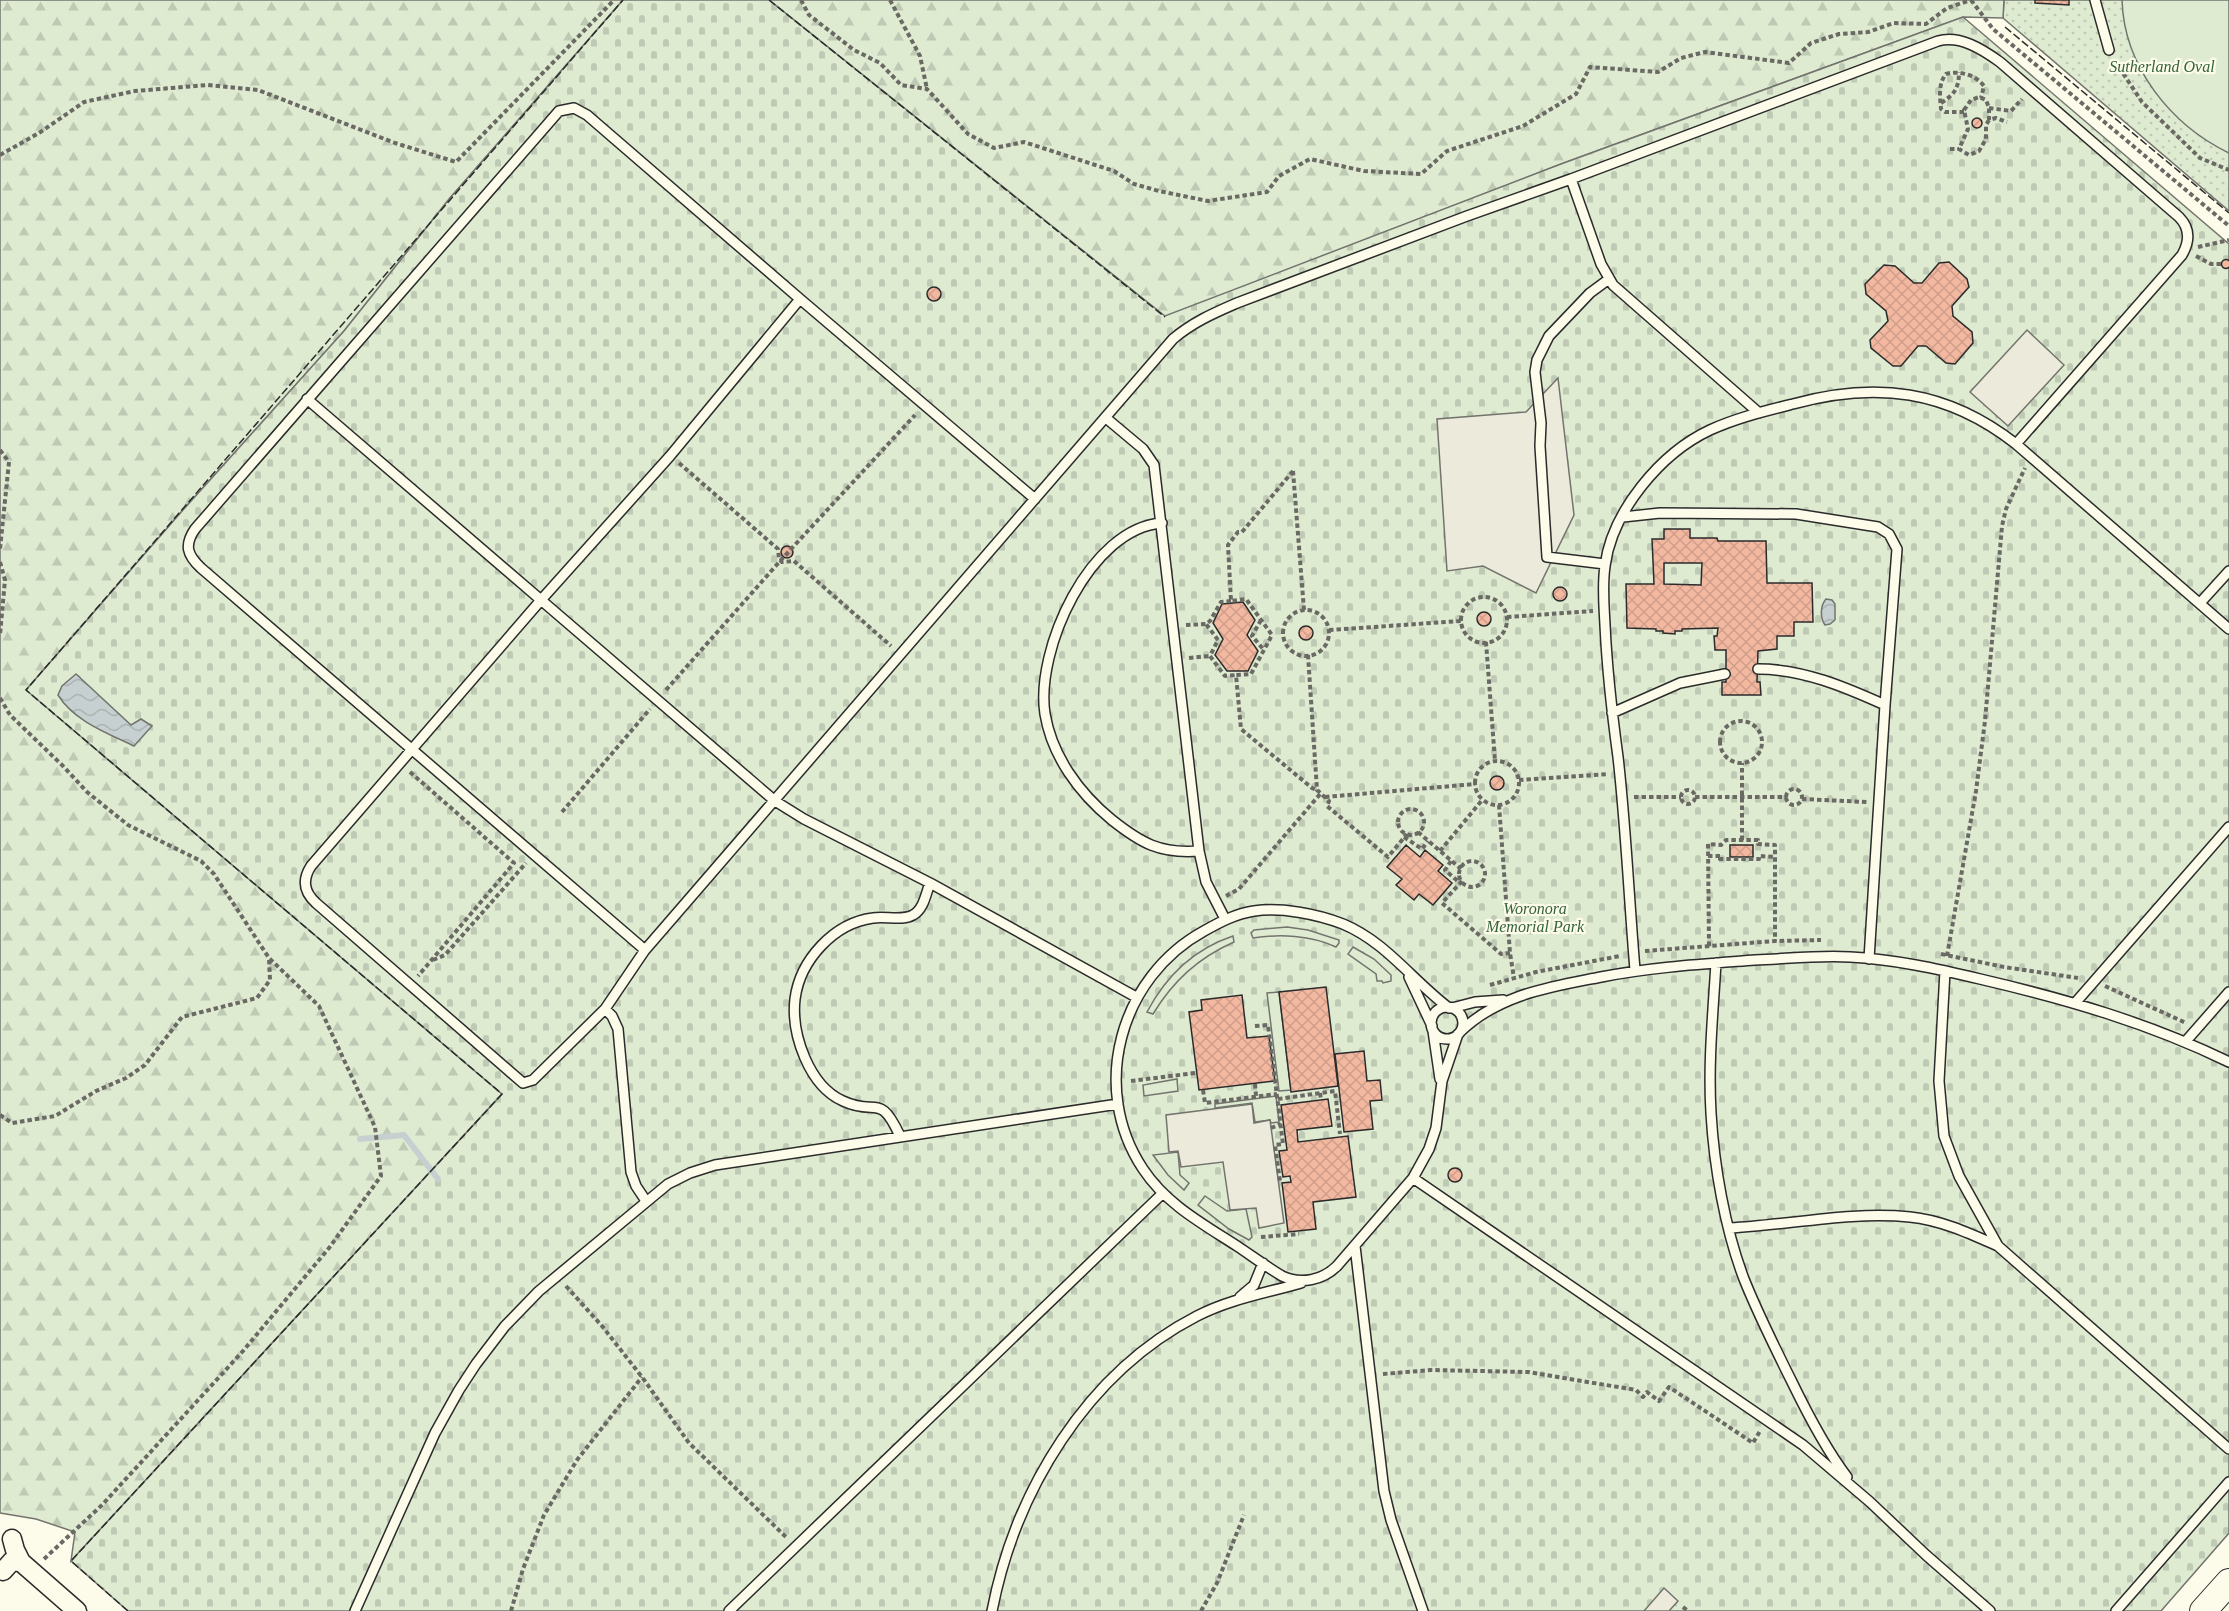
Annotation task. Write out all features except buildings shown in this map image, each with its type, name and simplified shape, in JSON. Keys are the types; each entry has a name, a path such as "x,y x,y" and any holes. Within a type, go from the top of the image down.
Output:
{"street":[{"path":"12,1539 15,1550 27,1566 77,1611"},
{"path":"3,1571 12,1561 27,1566"},
{"path":"2203,1611 2229,1582"}],"lane":[{"path":"2095,0 2109,50"},
{"path":"800,299 670,456 541,600 311,866 305,883 312,899 520,1081 527,1083 533,1080 605,1009 645,950 1173,339 1202,318 1445,224 1943,40 1964,42 1984,51 2032,89 2182,220 2188,234 2185,249 2016,444"},
{"path":"645,950 201,568 192,559 187,549 190,536 195,528 548,121 563,109 578,109 587,115 1035,499"},
{"path":"1571,179 1601,264 1609,279 1625,297 1759,413"},
{"path":"1605,564 1547,557 1540,446 1541,423 1535,372 1539,353 1549,336 1590,293 1609,279"},
{"path":"1635,970 1622,797 1612,713 1604,610 1605,564 1612,538 1647,480 1678,450 1712,429 1759,413 1839,393 1866,391 1900,392 1928,398 1967,413 2016,444 2229,629"},
{"path":"307,399 775,801 799,816 930,883 1136,997"},
{"path":"1106,418 1143,449 1151,459 1156,473 1199,851 1206,882 1225,919"},
{"path":"1623,517 1660,513 1796,514 1869,525 1884,530 1893,539 1897,549 1869,959"},
{"path":"1161,523 1138,528 1118,542 1092,568 1078,587 1054,636 1046,678 1044,706 1051,737 1060,758 1071,777 1097,807 1132,834 1157,849 1172,852 1199,851"},
{"path":"2200,603 2229,571"},
{"path":"1758,669 1823,680 1885,705"},
{"path":"1612,713 1680,683 1725,674"},
{"path":"2076,1002 2229,827"},
{"path":"900,1136 891,1116 884,1110 842,1101 832,1094 820,1080 800,1048 795,1024 795,1000 798,985 808,965 829,938 850,925 867,919 887,916 907,918 915,915 924,901 930,883"},
{"path":"992,1611 1008,1549 1029,1497 1056,1449 1084,1410 1123,1369 1158,1340 1198,1316 1238,1299 1310,1280 1324,1276 1332,1271 1413,1178 1433,1139 1440,1088 1459,1033 1462,1020 1460,1014 1414,979 1387,951 1367,936 1344,925 1323,918 1264,910 1243,913 1225,919 1193,937 1172,953 1157,968 1136,997 1118,1044 1118,1104 1134,1153 1144,1170 1178,1206 1289,1279 1310,1280"},
{"path":"1440,1088 1432,1028 1433,1017 1437,1011 1475,1002 1508,999 1563,984 1635,970 1801,958 1869,959 1945,971 2076,1002 2186,1041 2229,1062"},
{"path":"1716,963 1710,1065 1711,1114 1721,1193 1730,1228 1744,1277 1794,1387 1838,1465 1870,1502"},
{"path":"1403,966 1432,1028 1439,1037 1446,1039 1459,1033 1474,1020 1508,999"},
{"path":"1945,971 1939,1081 1944,1136 1959,1176 1998,1246"},
{"path":"2186,1041 2229,992"},
{"path":"605,1009 618,1029 632,1177 646,1201"},
{"path":"355,1611 435,1433 459,1389 505,1326 525,1304 557,1276 668,1184 715,1165 1118,1104"},
{"path":"1413,1178 1815,1455 1990,1611"},
{"path":"729,1611 1163,1192"},
{"path":"1730,1228 1846,1217 1911,1217 1962,1231 1998,1246 2229,1449"},
{"path":"1355,1246 1387,1507 1423,1611"},
{"path":"1238,1299 1254,1285 1263,1263"},
{"path":"2116,1611 2229,1482"}],"path":[{"path":"0,155 39,133 84,102 135,91 208,85 258,90 395,143 456,162 614,0"},
{"path":"801,0 809,15 854,50 880,63 901,85 927,89"},
{"path":"890,0 920,56 927,89 968,134 994,148 1023,142 1114,171 1134,184 1208,201 1267,192 1279,176 1310,159 1364,171 1421,174 1447,151 1522,126 1576,94 1590,67 1658,72 1681,58 1705,52 1790,63 1811,43 1839,34 1868,32 1894,23 1926,24 1947,8 1971,0 1993,29 2229,226"},
{"path":"2109,50 2123,76 2142,102 2200,158 2229,170"},
{"path":"1964,112 1943,111 1939,94 1944,75 1959,72 1983,84 1981,98"},
{"path":"1940,103 1955,92 1959,72"},
{"path":"1989,108 2012,110 2032,89"},
{"path":"1950,149 1959,149 1969,155 1979,152 1986,139 1986,125 1989,120 1987,102 1981,98 1971,100 1964,112 1968,129 1959,149"},
{"path":"1989,120 1996,118 2007,122"},
{"path":"2185,249 2229,240"},
{"path":"2185,249 2211,264 2223,264"},
{"path":"562,812 781,560 923,405"},
{"path":"0,450 9,462 0,549"},
{"path":"670,456 778,549 778,559 794,561 901,654"},
{"path":"1945,971 1976,791 1985,721 2002,526 2007,509 2031,457"},
{"path":"1231,601 1228,545 1238,532 1242,532 1293,471 1304,610"},
{"path":"0,562 5,580 0,635"},
{"path":"1480,597 1495,599 1505,610 1507,618 1503,632 1498,638 1486,642 1476,641 1469,637 1464,632 1461,621 1462,609 1480,597"},
{"path":"1173,626 1206,624 1221,602 1246,599 1272,635"},
{"path":"1304,610 1319,614 1324,618 1329,630 1328,640 1324,647 1308,655 1296,653 1290,649 1283,635 1283,628 1291,615 1304,610"},
{"path":"1507,618 1604,610"},
{"path":"1261,620 1252,636 1264,650"},
{"path":"1329,630 1461,621"},
{"path":"1206,624 1218,640 1210,656"},
{"path":"1272,635 1283,635"},
{"path":"1210,656 1226,676 1251,674 1272,635"},
{"path":"1486,642 1495,761"},
{"path":"1215,902 1239,889 1321,793 1308,655"},
{"path":"1177,659 1210,656"},
{"path":"1236,675 1240,729 1321,793 1329,801 1328,806 1388,857 1405,836 1418,832 1423,827 1424,819 1417,810 1409,809 1400,816 1398,823 1401,830 1405,836 1422,849 1428,841"},
{"path":"0,698 10,715 87,792 128,825 201,861 214,874 269,958 319,1006 375,1127 381,1176 329,1248 243,1351 102,1505 56,1547 27,1566"},
{"path":"1737,721 1754,725 1762,740 1757,756 1742,763 1730,761 1719,741 1723,730 1737,721"},
{"path":"1495,761 1509,765 1516,771 1519,780 1514,797 1498,805 1483,799 1475,784 1479,770 1495,761"},
{"path":"1742,763 1742,840"},
{"path":"401,764 514,863 410,985"},
{"path":"1519,780 1620,774"},
{"path":"1321,793 1475,784"},
{"path":"1796,789 1801,793 1802,799 1795,805 1789,803 1787,797 1789,791 1796,789"},
{"path":"1681,797 1689,790 1695,797"},
{"path":"1622,797 1681,797"},
{"path":"1681,797 1684,803 1688,804 1694,801 1695,797"},
{"path":"1695,797 1787,797"},
{"path":"1440,851 1483,799"},
{"path":"1802,799 1879,803"},
{"path":"1498,805 1510,953 1515,978"},
{"path":"1418,832 1461,869"},
{"path":"1709,946 1708,844 1721,845 1726,840 1758,840 1758,844 1775,845 1775,941"},
{"path":"432,961 446,955 533,855"},
{"path":"1708,856 1721,856 1720,859 1759,860 1759,856 1775,857"},
{"path":"1451,861 1445,870 1461,882 1468,886 1476,886 1483,881 1485,874 1483,866 1477,862 1465,863 1461,869 1461,882"},
{"path":"1461,882 1442,903 1501,954 1510,953"},
{"path":"0,1115 12,1123 55,1116 96,1091 126,1078 145,1065 182,1017 257,998 270,980 269,958"},
{"path":"1255,1026 1268,1025 1283,1144 1275,1145 1280,1182"},
{"path":"1117,1082 1196,1073"},
{"path":"1255,1084 1256,1096"},
{"path":"1203,1090 1205,1103 1256,1096 1335,1091 1340,1134"},
{"path":"1320,1093 1321,1100"},
{"path":"1271,1128 1281,1124"},
{"path":"1261,1238 1299,1234"},
{"path":"557,1276 602,1326 689,1443 795,1546"},
{"path":"1370,1376 1431,1370 1528,1372 1636,1390 1643,1397 1647,1392 1659,1401 1669,1387 1753,1443 1760,1432 1762,1417"},
{"path":"511,1611 523,1569 543,1515 577,1460 642,1377"},
{"path":"1201,1611 1218,1583 1244,1515"},
{"path":"1683,1607 1688,1611"}],"green space":[{"path":"0,0 623,0 450,198 344,331 183,510 27,689 502,1094 71,1561 75,1532 36,1519 0,1513"},
{"name":"Woronora Memorial Park","path":"623,0 769,0 1165,316 1561,164 1963,17 2229,244 2229,1533 2161,1611 128,1611 71,1561 502,1094 26,690 183,510 344,331 450,198"},
{"path":"769,0 2004,0 2003,18 1963,17 1561,164 1165,317"},
{"name":"Sutherland Oval","path":"2004,0 2229,0 2229,211 2003,18"},
{"path":"2122,0 2229,0 2229,153 2188,127 2154,91 2131,48"},
{"path":"1287,927 1308,930 1339,940 1339,943 1336,947 1295,936 1253,938 1251,933 1254,930"},
{"path":"1233,936 1234,942 1209,955 1178,981 1153,1014 1147,1012 1163,987 1182,965 1206,948"},
{"path":"1353,947 1374,959 1391,975 1391,981 1383,983 1377,981 1376,974 1348,954"},
{"path":"1279,992 1291,1090 1279,1091 1267,993"},
{"path":"1177,1079 1178,1091 1144,1096 1143,1085"},
{"path":"1276,1096 1279,1122 1271,1123 1270,1120 1255,1122 1252,1103 1215,1108 1215,1104"},
{"path":"1178,1152 1180,1175 1189,1183 1184,1190 1168,1175 1153,1155"},
{"path":"1205,1196 1227,1211 1246,1209 1252,1237 1249,1240 1229,1229 1198,1205"}],"shaded area":[{"path":"2027,330 2064,365 2008,426 1970,392"},
{"path":"1558,378 1574,515 1536,593 1483,566 1447,571 1437,419 1526,412"},
{"path":"1252,1104 1254,1123 1270,1120 1284,1223 1259,1228 1256,1208 1230,1210 1223,1162 1181,1167 1178,1151 1169,1152 1166,1115"},
{"path":"1664,1588 1678,1601 1669,1611 1644,1611"}],"water":[{"path":"1826,599 1832,600 1835,604 1835,620 1825,625 1821,612"},
{"path":"76,674 131,725 141,719 152,726 134,746 82,719 65,704 58,695 62,686"}],"waterway":[{"path":"360,1139 404,1135 438,1179"}],"fence":[{"path":"128,1611 71,1561 502,1094 26,690 623,0"},
{"path":"769,0 1165,317"},
{"path":"2005,27 2229,213"}]}
